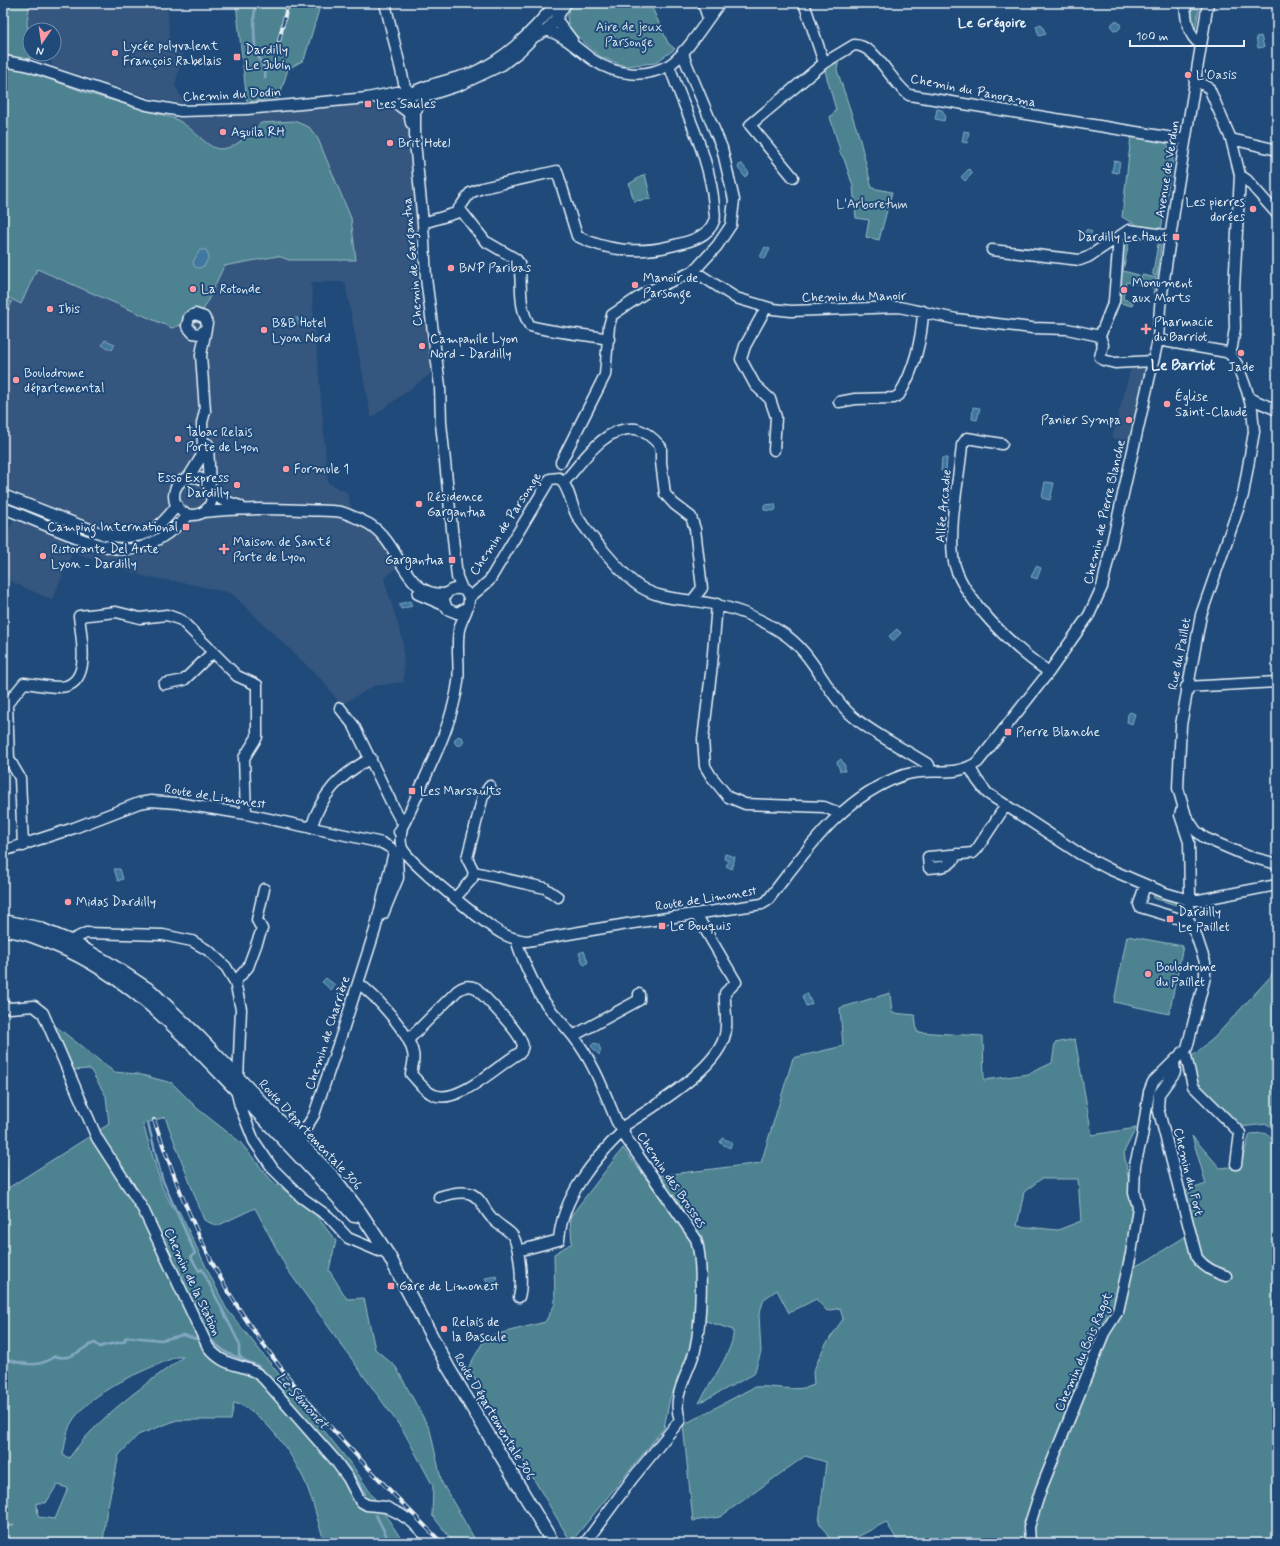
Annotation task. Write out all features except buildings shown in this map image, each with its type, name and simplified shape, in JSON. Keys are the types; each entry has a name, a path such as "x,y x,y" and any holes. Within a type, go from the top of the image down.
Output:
{"main road":[{"name":"Route Départementale 306","path":"3,921 38,928 70,941 110,964 151,991 174,1011 363,1227 379,1252 442,1372 544,1543"},
{"name":"Route Départementale 306","path":"3,930 34,936 70,951 107,971 129,986 166,1018 298,1141 343,1190 360,1212 389,1256 448,1367 553,1543"}],"street":[{"path":"385,3 405,88 416,98 418,106"},
{"path":"418,106 429,95 454,87 493,70 520,51 534,37 547,30 566,3"},
{"path":"703,3 708,18"},
{"path":"547,30 574,44 593,60 612,70 630,74 654,70 670,65 683,51 720,3"},
{"path":"804,3 824,63"},
{"path":"1185,3 1187,23 1195,41 1200,44"},
{"name":"Avenue de Verdun","path":"1158,340 1160,307 1200,44 1208,3"},
{"path":"414,133 409,113 408,100 412,93 418,88 438,84 474,72 496,60 530,32 550,8"},
{"path":"550,8 574,44"},
{"path":"547,30 550,8"},
{"name":"Chemin du Panorama","path":"793,177 750,125 824,63 850,45 859,45 871,51 899,86 910,95 1185,140"},
{"path":"561,462 605,375 609,326 612,315 645,292 694,272 717,246 731,225 734,200 722,148 685,60 683,51"},
{"name":"Chemin du Dodin","path":"3,61 26,65 147,105 181,111 208,111 373,98 397,92 412,93 454,87"},
{"path":"423,223 456,213 470,193 482,188 557,171 577,236 587,241 620,250 658,249 705,235 715,221 713,192 703,150 689,119 670,65"},
{"path":"1158,340 1229,353 1232,347 1235,328 1234,289 1240,175 1231,139 1209,88 1195,80"},
{"name":"Chemin du Dodin","path":"373,98 394,102 409,113"},
{"name":"Chemin de Gargantua","path":"418,106 414,119 414,133 423,223 426,278 440,386 442,430 457,577 465,592"},
{"path":"1231,139 1277,150"},
{"path":"1240,175 1277,214"},
{"path":"459,208 485,241 516,259 519,263 521,304 524,316 530,326 551,331 572,332 609,339"},
{"path":"992,250 1080,260 1129,230 1171,236"},
{"path":"1119,237 1114,301 1097,335 1103,345 1100,357 1103,360 1115,363 1153,361"},
{"name":"Chemin du Manoir","path":"694,272 736,298 766,308 791,311 892,307 923,311 956,319 1032,328 1067,329 1097,335"},
{"path":"766,308 745,346 741,358 755,384 770,399 776,417 774,450"},
{"path":"839,402 855,399 894,398 899,395 914,361 920,338 923,311"},
{"path":"202,355 187,326 187,320 195,314 201,315 206,320 202,355 205,411 209,422 211,504 204,512"},
{"path":"190,332 196,334 205,330"},
{"name":"Chemin de Pierre Blanche","path":"970,768 983,756 1049,672 1089,615 1102,587 1158,340"},
{"name":"Rue du Paillet","path":"1229,353 1238,366 1249,398 1252,409 1254,432 1243,495 1201,615 1186,688 1181,725 1178,788 1182,806 1189,822 1205,838 1247,856 1277,864"},
{"path":"1249,398 1277,410"},
{"path":"189,515 180,510 176,505 174,495 176,489 181,482 188,478 201,457 203,445 202,423 205,411"},
{"path":"692,601 702,588 695,529 691,517 674,504 665,494 661,462 661,447 651,437 637,429 621,431 610,436 585,456 563,483 582,523 636,584 652,594 692,601 717,604 747,614 791,639 809,656 849,713 929,765 930,771"},
{"name":"Allée Arcadie","path":"1002,444 967,438 962,445 952,535 953,558 958,577 988,616 1011,642 1049,672"},
{"path":"188,478 200,479 211,490 229,503 254,508"},
{"name":"Chemin de Parsonge","path":"465,592 481,586 489,581 548,483 554,478 559,478 563,483"},
{"path":"3,495 105,535 122,538 135,538 148,533 159,526 176,505"},
{"path":"3,508 101,545 124,550 138,548 154,541 178,525 189,515 204,512 254,508 341,512 369,525 388,541 401,562 412,580 419,588 430,594 465,592 466,608 457,613 432,602 412,589 405,576 401,562"},
{"path":"448,609 444,600 457,577"},
{"path":"717,604 712,664 703,739 705,766 728,797 745,804 824,806 839,813"},
{"name":"Chemin de Charrière","path":"298,1141 314,1115 358,983 375,930 394,847 427,773 453,707 458,681 459,631 466,608"},
{"name":"Chemin de Charrière","path":"448,609 459,631"},
{"path":"23,846 20,778 9,759 7,704 24,684 62,687 77,680 84,667 79,616 116,612 140,618 167,614 181,620 237,676 257,685 257,737 244,758 246,814"},
{"path":"164,684 184,680 213,652"},
{"path":"1186,688 1277,682"},
{"path":"340,708 354,726 403,824"},
{"path":"311,828 323,799 334,784 351,769 371,758"},
{"path":"970,768 982,788 1006,805 1080,854 1144,885 1199,900 1277,885"},
{"name":"Route de Limonest","path":"3,851 23,846 139,803 151,801 177,803 246,814 394,847 481,919 503,934 516,939 527,940 762,904 839,813 859,798 910,773 930,771 962,771 970,768"},
{"path":"456,897 472,879 474,872 467,858 483,796 490,786"},
{"path":"957,854 973,852 978,849 1006,805"},
{"name":"Chemin du Bois Ragot","path":"1030,1543 1029,1527 1041,1489 1104,1333 1118,1311 1134,1237 1138,1207 1134,1193 1135,1165 1142,1137 1148,1092 1153,1082 1185,1052 1193,1030 1206,969 1196,935 1188,918 1190,898 1189,842 1180,816 1182,806"},
{"name":"Chemin de Charrière","path":"394,847 398,878"},
{"name":"Route de Limonest","path":"394,847 406,860 418,867"},
{"name":"Chemin de Charrière","path":"375,930 383,915 406,860"},
{"path":"474,872 545,888 558,897"},
{"path":"1144,885 1139,904 1140,907 1180,919 1188,918"},
{"path":"235,982 248,967 262,929 257,920 264,889"},
{"path":"518,1251 559,1240 564,1212 573,1193 599,1157 623,1129 689,1080 719,1051 725,1037 725,993 736,982 696,914"},
{"name":"Route Départementale 306","path":"70,941 86,933 176,936 192,941 209,951 226,967 235,982 241,1009 237,1084 240,1106 254,1142 273,1169 301,1197 329,1217 348,1238 379,1252"},
{"name":"Chemin des Brosses","path":"516,939 520,953 540,995 573,1036 596,1072 616,1122 623,1129 626,1138 696,1239 699,1249 701,1277 697,1332 695,1349 676,1403 680,1420 632,1479 586,1543"},
{"path":"358,983 370,991 406,1035 408,1040 414,1053 411,1074 428,1091 438,1096 468,1089 521,1052 523,1046 522,1041 507,1022 476,988 470,986 465,986 457,991 408,1040"},
{"path":"573,1036 639,1000 639,994"},
{"name":"Chemin de la Station","path":"3,1006 10,1008 34,1006 43,1013 97,1138 143,1209 208,1347 222,1361 253,1371 263,1378 335,1460 362,1502 367,1505 386,1507 400,1514 412,1522 433,1543"},
{"path":"1185,1052 1193,1086 1240,1133 1236,1164"},
{"name":"Chemin du Fort","path":"1174,1062 1175,1072 1157,1099 1160,1114 1196,1258 1213,1272 1226,1276"},
{"path":"439,1197 454,1193 470,1194 479,1199 492,1219 513,1235 518,1251 522,1288 519,1297"}],"shaded area":[{"name":"Lycée polyvalent François Rabelais","path":"30,3 165,3 168,13 170,51 183,54 175,85 185,104 151,98 52,66 51,62 62,62 62,22 27,22"},
{"path":"1116,21 1121,26 1116,31 1111,26"},
{"path":"1041,24 1046,34 1039,36 1036,26"},
{"path":"1261,36 1264,47 1258,48 1256,37"},
{"path":"381,102 396,107 408,119 433,372 371,418 345,282 311,282 328,483 347,492 355,521 368,528 384,543 398,566 384,579 403,641 404,682 374,686 341,705 323,681 231,593 143,576 72,553 52,600 10,581 3,570 3,546 23,495 3,487 3,295 21,304 36,269 172,328 201,315 224,266 278,256 289,260 351,218 318,139 261,123 242,141 224,149 210,146 184,123 173,118 202,117"},
{"path":"937,109 942,110 945,115 944,121 935,119"},
{"path":"964,131 969,132 967,143 962,142"},
{"path":"1114,161 1120,162 1118,173 1112,172"},
{"path":"742,164 749,173 745,177 738,168 739,165"},
{"path":"969,169 973,173 965,181 961,177"},
{"path":"1087,229 1092,232 1086,241 1081,237"},
{"path":"765,247 770,249 765,259 760,257"},
{"path":"200,250 206,250 209,257 204,266 199,268 195,267 193,262"},
{"path":"298,318 299,324 287,325 286,319"},
{"path":"105,340 115,344 112,350 102,345"},
{"path":"1132,364 1150,365 1133,443 1112,438"},
{"path":"973,407 980,408 977,420 972,419"},
{"path":"942,458 947,458 946,471 941,471"},
{"path":"1045,482 1054,483 1050,500 1042,498"},
{"path":"775,504 776,509 774,511 764,510 764,505"},
{"path":"1036,566 1041,568 1037,579 1031,577"},
{"path":"410,601 412,606 401,609 399,604"},
{"path":"897,629 901,633 893,641 889,636"},
{"path":"1130,712 1135,714 1132,724 1127,722 1128,714"},
{"path":"459,736 464,741 459,746 454,741"},
{"path":"841,759 845,766 845,771 840,771 837,762"},
{"path":"725,854 735,857 732,869 726,866 729,861 724,859"},
{"path":"114,869 120,869 123,879 118,881"},
{"path":"584,951 588,962 585,965 583,964 579,953"},
{"path":"326,978 335,985 331,990 322,982"},
{"path":"807,993 812,1004 806,1006 802,996"},
{"path":"594,1043 598,1044 601,1050 599,1055 591,1046"},
{"path":"722,1138 732,1142 730,1148 720,1143"},
{"path":"496,1276 498,1281 487,1283 485,1278"}],"green space":[{"path":"3,3 30,3 27,22 22,22 22,58 3,55"},
{"path":"236,3 321,3 304,60 288,69 279,98 247,102"},
{"name":"Aire de jeux Parsonge","path":"572,3 650,3 668,43 675,49 655,63 625,66 601,57 569,29 567,16"},
{"path":"1187,7 1199,9 1195,32"},
{"name":"L'Arboretum","path":"839,60 837,70 859,136 872,188 892,192 879,240 866,237 869,220 856,218 853,186 844,159 839,151 840,150 830,117 836,110 825,71"},
{"path":"18,67 87,93 173,118 183,123 215,148 222,149 237,144 261,123 294,121 309,127 318,139 351,218 356,260 289,260 278,256 224,266 201,315 187,323 172,328 37,269 21,304 3,295 3,68"},
{"path":"1131,136 1165,142 1174,152 1161,230 1142,228 1122,217"},
{"path":"645,174 651,199 634,201 629,184"},
{"path":"1129,235 1146,237 1135,237 1129,242 1123,271 1139,275 1137,284 1126,282 1123,299 1133,302 1132,306 1117,302 1124,240"},
{"path":"1158,244 1161,245 1157,276 1153,275 1153,272"},
{"path":"1142,275 1157,278 1155,294 1153,293 1154,288 1140,284"},
{"path":"3,298 12,302 3,321"},
{"path":"1155,893 1176,902 1176,905 1153,898"},
{"name":"Boulodrome du Paillet","path":"1127,936 1183,946 1169,1014 1114,1002"},
{"path":"1274,966 1277,966 1277,1131 1267,1124 1240,1127 1197,1085 1191,1057 1214,1038 1271,976"},
{"path":"890,993 892,1013 915,1015 917,1032 983,1036 984,1080 1028,1074 1052,1063 1055,1043 1075,1039 1092,1135 1136,1128 1124,1152 1133,1208 1123,1272 1148,1260 1194,1231 1183,1192 1206,1184 1192,1136 1220,1168 1240,1166 1250,1134 1264,1133 1277,1140 1277,1543 899,1543 886,1522 846,1543 832,1543 819,1522 826,1462 805,1456 720,1517 693,1521 683,1425 754,1387 793,1389 814,1385 813,1372 824,1347 843,1319 840,1308 827,1311 816,1299 789,1313 777,1290 764,1299 759,1315 761,1352 754,1374 699,1403 726,1356 733,1337 733,1330 703,1320 705,1262 701,1236 656,1176 761,1163 793,1058 843,1046 840,1008","holes":["1041,1179 1078,1179 1081,1221 1058,1230 1017,1226 1024,1192"]},
{"path":"53,1024 114,1072 138,1074 172,1083 198,1109 240,1142 272,1181 312,1210 336,1241 329,1270 347,1299 364,1298 375,1349 396,1367 430,1430 442,1483 477,1543 454,1543 432,1515 433,1486 404,1432 287,1269 255,1208 217,1226 204,1220 165,1117 143,1124 162,1187 174,1210 179,1211 226,1308 354,1468 404,1543 325,1543 306,1484 294,1461 267,1424 245,1407 234,1403 231,1420 177,1420 138,1435 119,1455 106,1515 103,1543 3,1543 3,1528 14,1525 3,1527 3,1142 6,1142 8,1188 109,1124 106,1096 90,1069 74,1070","holes":["176,1357 183,1357 107,1415 69,1458 63,1455 70,1425 90,1402 117,1384","57,1485 68,1488 55,1519 38,1517 37,1503 46,1503"]},
{"path":"623,1148 687,1233 695,1249 697,1274 693,1343 683,1373 670,1398 664,1428 571,1542 468,1368 486,1337 545,1322 555,1304 554,1254 572,1243 570,1217"}],"waterway":[{"path":"255,3 255,46 257,55 265,71 265,78"},
{"path":"148,1123 162,1179 195,1253 191,1257 199,1271 202,1269 239,1343 239,1355 243,1360"},
{"name":"Le Sémonet","path":"3,1358 16,1362 36,1364 43,1363 55,1356 71,1356 95,1343 100,1347 119,1343 125,1341 125,1338 131,1337 161,1340 183,1335 196,1339"},
{"name":"Le Sémonet","path":"209,1339 227,1353 258,1366 266,1375"},
{"name":"Le Sémonet","path":"332,1449 356,1478 365,1494"},
{"name":"Le Sémonet","path":"376,1515 390,1543"}],"railway":[{"path":"279,41 288,3"},
{"path":"154,1120 176,1181 201,1241 221,1279 244,1316 268,1351 322,1418 381,1482 442,1543"}],"place":[{"name":"Lycée polyvalent François Rabelais","path":"115,53"},
{"name":"Dardilly Le Jubin","path":"237,57"},
{"name":"L'Oasis","path":"1188,75"},
{"name":"Les Saules","path":"368,104"},
{"name":"Aquila RH","path":"223,132"},
{"name":"Brit Hotel","path":"390,143"},
{"name":"Les pierres dorées","path":"1253,209"},
{"name":"Dardilly Le Haut","path":"1176,237"},
{"name":"BNP Paribas","path":"451,268"},
{"name":"Manoir de Parsonge","path":"635,285"},
{"name":"La Rotonde","path":"193,289"},
{"name":"Monument aux Morts","path":"1124,290"},
{"name":"Ibis","path":"50,309"},
{"name":"Pharmacie du Barriot","path":"1146,329"},
{"name":"B&B Hotel Lyon Nord","path":"264,330"},
{"name":"Campanile Lyon Nord - Dardilly","path":"422,346"},
{"name":"Jade","path":"1241,353"},
{"name":"Boulodrome départemental","path":"16,380"},
{"name":"Église Saint-Claude","path":"1167,404"},
{"name":"Panier Sympa","path":"1129,420"},
{"name":"Tabac Relais Porte de Lyon","path":"178,439"},
{"name":"Formule 1","path":"286,469"},
{"name":"Esso Express Dardilly","path":"237,485"},
{"name":"Résidence Gargantua","path":"419,504"},
{"name":"Camping International","path":"186,527"},
{"name":"Maison de Santé Porte de Lyon","path":"224,549"},
{"name":"Ristorante Del Arte Lyon - Dardilly","path":"43,556"},
{"name":"Gargantua","path":"452,560"},
{"name":"Pierre Blanche","path":"1008,732"},
{"name":"Les Marsaults","path":"412,791"},
{"name":"Midas Dardilly","path":"68,902"},
{"name":"Dardilly Le Paillet","path":"1170,919"},
{"name":"Le Bouquis","path":"662,926"},
{"name":"Boulodrome du Paillet","path":"1148,974"},
{"name":"Gare de Limonest","path":"391,1286"},
{"name":"Relais de la Bascule","path":"444,1329"}],"district":[{"name":"Le Grégoire","path":"992,23"},
{"name":"Le Barriot","path":"1183,366"}]}
